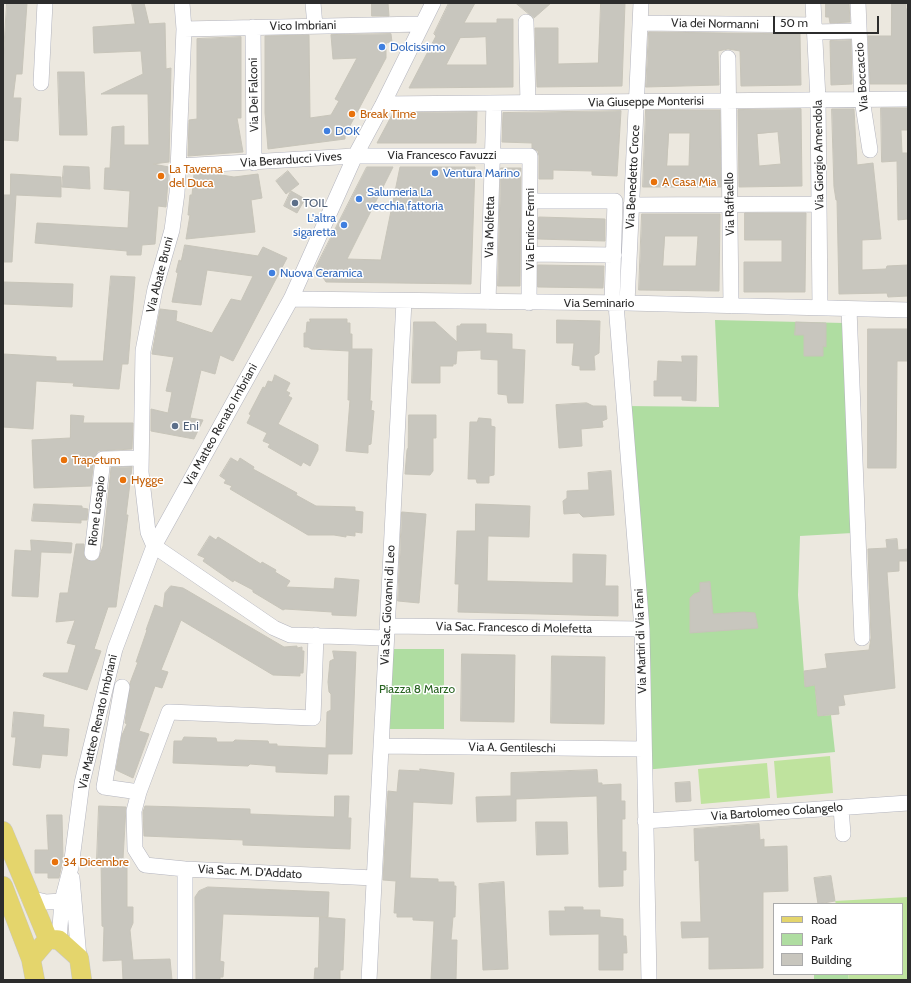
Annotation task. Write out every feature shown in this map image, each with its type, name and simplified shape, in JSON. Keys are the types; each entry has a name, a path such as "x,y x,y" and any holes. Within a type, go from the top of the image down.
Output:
{"main road":[{"path":"3,831 29,898 53,940 79,958 82,980"},
{"path":"3,886 6,904 31,959 35,980"},
{"path":"31,959 53,940"}],"street":[{"path":"41,83 45,3"},
{"name":"Via Abate Bruni","path":"154,546 148,532 141,472 143,351 155,289 172,230 179,166 184,29 182,3"},
{"path":"313,3 315,26"},
{"name":"Via Matteo Renato Imbriani","path":"71,867 82,783 115,649 154,546 291,299 355,156 383,104 433,3"},
{"name":"Via Benedetto Croce","path":"618,304 631,205 637,102 640,3"},
{"name":"Via Giorgio Amendola","path":"814,3 818,99 820,308"},
{"name":"Via Boccaccio","path":"858,3 862,99 870,150"},
{"path":"526,22 528,103"},
{"name":"Via dei Normanni","path":"640,23 859,31"},
{"name":"Vico Imbriani","path":"184,29 422,24"},
{"name":"Via Dei Falconi","path":"253,27 254,163"},
{"name":"Via Raffaello","path":"728,58 731,204 731,306"},
{"name":"Via Giuseppe Monterisi","path":"383,104 908,99"},
{"name":"Via Molfetta","path":"488,302 494,103"},
{"name":"Via Berarducci Vives","path":"179,166 254,163 355,156"},
{"name":"Via Francesco Favuzzi","path":"355,156 530,156"},
{"name":"Via Enrico Fermi","path":"529,303 530,156"},
{"path":"530,201 615,201 614,254 618,304"},
{"path":"631,205 819,204"},
{"path":"530,254 614,254"},
{"name":"Via Seminario","path":"291,299 908,310"},
{"name":"Via Sac. Giovanni di Leo","path":"368,980 404,301"},
{"name":"Via Martiri di Via Fani","path":"618,304 642,629 649,980"},
{"path":"849,309 862,638"},
{"name":"Rione Losapio","path":"92,553 103,459 141,458"},
{"name":"Via Sac. Francesco di Molefetta","path":"154,546 274,628 290,635 386,632 642,629"},
{"path":"122,687 104,787 139,792 169,712 313,718 316,635"},
{"name":"Via A. Gentileschi","path":"381,746 644,749"},
{"name":"Via Sac. M. D'Addato","path":"139,792 134,811 135,849 145,865 186,869 374,878"},
{"name":"Via Bartolomeo Colangelo","path":"646,821 908,803"},
{"path":"841,808 843,834"},
{"path":"53,940 71,867"},
{"path":"71,867 79,958"},
{"path":"186,869 186,980"},
{"path":"29,898 46,902 62,901"}],"green space":[{"path":"715,320 844,323 852,533 800,536 798,595 805,686 815,685 818,716 831,715 835,752 644,770 626,406 719,407"},
{"name":"Piazza 8 Marzo","path":"391,649 444,649 444,729 390,729"},
{"path":"830,756 833,793 777,798 774,761"},
{"path":"767,763 770,798 701,804 698,769"},
{"path":"908,897 908,980 849,980 848,975 903,975 903,903 836,903 835,901"},
{"path":"814,975 848,975 849,980 802,980 814,979"}],"building":[{"path":"7,3 27,3 22,74 16,74 13,98 21,98 18,141 3,140 3,63"},
{"path":"132,3 144,3 149,24 165,23 166,69 171,68 169,162 153,164 169,167 166,207 158,206 155,244 142,245 141,255 127,255 127,251 35,243 37,223 128,228 130,191 104,189 105,168 110,168 112,127 124,126 124,145 149,145 148,94 101,94 143,74 141,51 94,53 93,27 135,24"},
{"path":"372,3 388,3 389,16 372,16"},
{"path":"449,3 475,3 464,23 497,23 497,19 513,19 513,87 409,88 436,36 434,34","holes":["486,37 487,65 446,65 460,38"]},
{"path":"516,3 551,3 534,18"},
{"path":"601,3 625,3 622,86 537,87 535,28 558,28 558,64 598,63"},
{"path":"826,3 849,3 850,22 830,23 829,17 826,17"},
{"path":"892,3 906,3 906,9 908,9 908,84 870,84 868,36 891,36"},
{"path":"649,32 800,34 801,85 741,86 740,51 728,49 718,51 719,85 646,87"},
{"path":"391,34 392,42 386,43 386,58 345,135 345,139 268,149 265,113 265,36 309,35 310,118 331,115 339,101 335,99 357,58 333,59 331,35"},
{"path":"241,37 241,118 237,118 243,152 188,156 189,120 197,119 197,39"},
{"path":"851,40 852,84 831,85 830,41"},
{"path":"58,72 84,72 87,135 60,135"},
{"path":"881,108 908,108 908,130 901,130 902,153 908,153 908,219 898,220 897,161 882,162"},
{"path":"801,109 802,186 739,187 738,110","holes":["778,132 781,164 759,166 757,134"]},
{"path":"832,109 854,109 857,165 873,163 881,239 862,240 862,270 886,269 887,266 908,265 908,296 888,297 887,293 839,294 837,200 834,187"},
{"path":"646,110 720,110 721,187 643,187","holes":["669,133 690,133 689,166 667,166"]},
{"path":"621,111 617,176 592,175 592,171 553,170 553,179 539,179 539,156 538,151 532,148 532,143 502,142 503,113"},
{"path":"477,112 476,143 377,143 393,113"},
{"path":"64,166 89,167 90,189 62,187"},
{"path":"367,167 393,167 347,259 381,260 400,167 475,167 471,284 326,282 316,267"},
{"path":"501,168 521,168 520,286 498,286"},
{"path":"288,171 299,184 286,194 276,181"},
{"path":"209,173 234,177 258,174 262,198 251,200 255,232 186,239 190,215 188,215 190,195 192,195 194,174"},
{"path":"11,174 61,177 61,197 16,195 12,262 3,262 3,195 10,195"},
{"path":"291,191 305,199 297,213 284,206"},
{"path":"745,213 806,213 805,292 744,292 744,262 782,262 782,240 745,240"},
{"path":"642,214 720,214 719,291 639,290","holes":["665,236 698,236 696,266 663,266"]},
{"path":"539,217 605,219 605,241 538,239"},
{"path":"185,245 258,256 263,247 287,258 233,361 220,355 215,374 201,370 190,418 203,420 194,439 151,431 151,409 168,413 172,392 166,391 174,357 152,354 160,309 177,311 176,321 212,333 231,299 241,301 253,276 207,270 201,305 172,302 178,273 176,272 179,260 181,261"},
{"path":"538,265 604,266 603,288 538,287"},
{"path":"111,276 135,277 128,364 122,364 119,389 73,386 74,383 36,381 33,429 3,427 3,354 56,357 56,361 103,361"},
{"path":"3,282 73,284 72,307 3,304"},
{"path":"310,319 347,319 347,323 350,323 350,334 352,334 352,349 372,349 370,401 372,401 371,410 374,411 371,444 368,445 368,453 346,451 350,400 348,400 349,351 311,349 304,347 304,333 306,333 307,322 310,322"},
{"path":"557,320 600,321 599,353 594,356 595,370 580,370 580,366 572,365 574,343 557,343"},
{"path":"414,322 435,322 457,342 457,326 460,326 461,324 486,324 486,333 512,334 512,349 525,350 523,403 508,403 507,395 498,394 498,360 481,359 481,350 457,351 456,364 453,364 453,366 440,366 440,383 412,383"},
{"path":"796,322 826,323 826,347 823,346 823,356 804,356 804,335 795,335"},
{"path":"868,329 908,329 908,361 897,361 896,468 868,468"},
{"path":"682,356 697,356 696,401 682,400 682,396 654,396 654,381 657,381 658,361 682,362"},
{"path":"275,375 290,383 286,391 290,393 288,396 292,398 278,424 318,445 318,450 310,466 303,462 301,466 268,447 270,444 263,441 267,433 247,423 251,415 249,414 263,387 265,388 268,381 272,382"},
{"path":"587,403 593,406 606,406 607,419 602,421 603,427 581,429 582,446 559,448 556,405"},
{"name":"Trapetum","path":"71,415 84,416 83,423 133,423 132,449 98,451 94,458 91,486 34,488 32,440 70,438"},
{"path":"409,415 436,415 436,438 433,438 433,471 430,475 405,474 408,448"},
{"path":"479,418 491,419 491,426 495,427 494,475 489,476 489,483 477,483 476,479 468,479 470,422 477,422"},
{"path":"231,458 238,462 240,458 254,467 253,469 297,493 296,495 316,506 355,507 355,511 363,512 362,533 355,532 355,536 346,535 346,537 334,535 308,535 230,489 232,486 224,483 226,480 220,476"},
{"path":"132,467 126,515 128,515 116,607 108,607 94,649 101,651 87,690 43,676 44,673 68,673 76,645 67,643 75,620 56,622 60,593 68,593 76,544 84,544 84,556 87,560 95,561 99,558 103,546 111,468"},
{"path":"611,471 614,515 583,517 579,513 564,514 563,501 567,498 567,491 589,490 588,473"},
{"path":"34,504 82,506 82,508 88,509 87,520 81,520 81,523 32,521"},
{"path":"476,504 530,506 529,537 488,536 487,581 573,583 573,554 606,555 605,586 618,586 618,616 458,612 459,584 455,584 457,531 475,531"},
{"path":"402,512 426,514 419,603 398,601"},
{"path":"210,536 216,540 218,537 261,564 262,562 276,570 275,572 290,581 286,587 334,589 335,578 359,580 356,616 332,615 332,612 283,610 253,592 253,590 234,580 233,582 203,561 205,558 198,555"},
{"path":"897,539 898,550 908,549 908,561 899,561 899,571 887,572 895,688 843,695 845,705 838,706 839,714 818,716 815,685 805,687 804,671 827,668 825,654 869,650 871,638 868,549 887,548 886,540"},
{"path":"31,540 72,543 71,553 41,552 38,597 12,596 15,550 31,551"},
{"path":"710,582 713,614 744,612 755,613 758,628 690,633 690,598 694,594 700,592 700,583"},
{"path":"171,586 183,588 284,647 302,647 302,651 304,651 303,673 300,673 300,676 273,675 181,620 161,670 168,672 162,688 155,686 139,731 149,734 133,778 116,770 122,735 127,724 125,723 130,683 138,662 136,662 155,605 163,608 165,593"},
{"path":"333,651 356,652 352,754 328,754 327,774 276,772 276,766 250,764 248,766 173,763 174,741 182,741 184,737 216,738 217,742 233,742 235,740 268,741 269,744 277,744 277,746 326,748 327,712 331,710 331,694 329,692 328,682 330,661 334,659"},
{"path":"462,654 515,655 514,722 461,721"},
{"path":"552,656 605,657 604,724 551,723"},
{"path":"14,712 44,715 43,727 69,729 67,756 42,754 40,768 13,765 16,737 12,737"},
{"path":"420,769 454,773 452,804 413,802 410,878 438,879 438,882 454,882 454,886 456,886 455,917 453,917 451,940 457,940 456,980 431,980 434,921 413,920 413,917 397,917 397,913 394,913 396,881 383,880 388,791 397,792 399,770 420,771"},
{"path":"597,770 598,783 602,783 602,785 621,784 621,801 625,801 625,819 622,819 622,852 626,852 626,870 623,870 623,886 599,887 597,796 516,799 516,821 477,822 476,797 511,796 511,773"},
{"path":"690,782 691,801 676,802 675,783"},
{"path":"335,796 349,796 348,818 351,818 350,849 243,845 243,840 144,836 143,812 145,806 250,809 250,814 334,817"},
{"path":"99,806 126,807 123,859 127,862 127,907 133,907 133,923 130,930 133,960 170,959 172,980 123,980 122,960 103,961 104,927 102,926 101,859 97,859"},
{"name":"34 Dicembre","path":"47,815 62,815 63,858 59,878 48,878 48,873 35,873 35,850 48,850"},
{"path":"536,822 567,822 568,854 537,855"},
{"path":"759,824 760,840 764,839 764,847 787,846 788,891 763,892 763,968 709,969 709,937 682,938 681,922 701,922 699,860 695,861 694,829"},
{"path":"831,876 835,901 818,903 814,878"},
{"path":"504,882 508,969 483,970 479,884"},
{"path":"208,887 329,892 328,917 223,914 220,961 224,962 223,977 220,977 220,980 196,980 195,897 199,891"},
{"path":"565,907 583,907 583,910 600,910 600,917 623,919 623,936 626,936 627,953 623,953 623,970 599,970 599,934 550,935 549,911 565,911"},
{"path":"320,917 345,919 343,970 340,970 340,980 314,980 315,968 318,968"}],"place":[{"name":"Dolcissimo","path":"382,47"},
{"name":"Break Time","path":"352,114"},
{"name":"DOK","path":"327,131"},
{"name":"Ventura Marino","path":"435,173"},
{"name":"La Taverna del Duca","path":"161,176"},
{"name":"A Casa Mia","path":"654,182"},
{"name":"Salumeria La vecchia fattoria","path":"359,199"},
{"name":"TOIL","path":"295,203"},
{"name":"L'altra sigaretta","path":"344,225"},
{"name":"Nuova Ceramica","path":"272,273"},
{"name":"Eni","path":"175,426"},
{"name":"Trapetum","path":"64,460"},
{"name":"Hygge","path":"123,480"},
{"name":"34 Dicembre","path":"55,862"}]}
